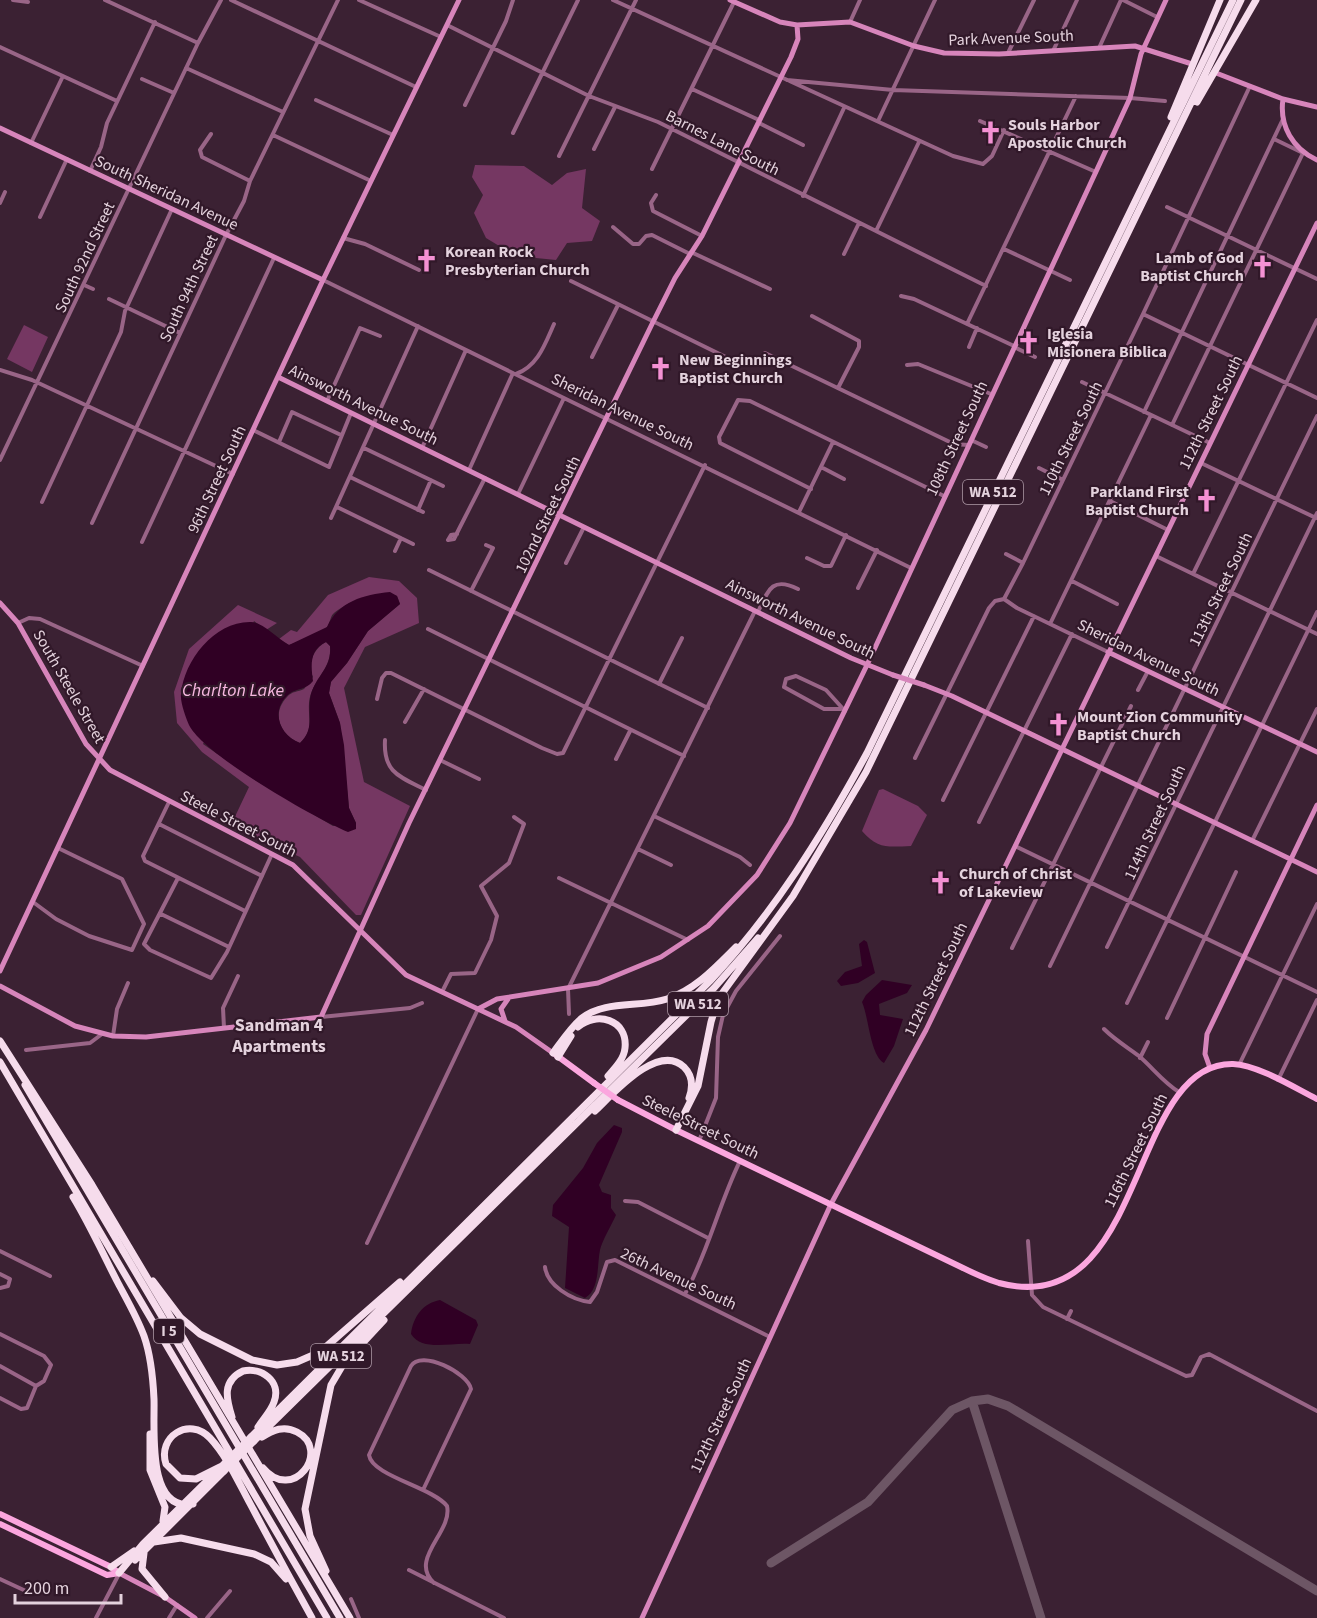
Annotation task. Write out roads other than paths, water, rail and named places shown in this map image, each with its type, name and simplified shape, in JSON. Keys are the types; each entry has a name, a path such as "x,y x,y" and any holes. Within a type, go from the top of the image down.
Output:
{"highway":[{"path":"1134,201 1220,0"},
{"name":"WA 512","path":"120,1573 160,1526 253,1439 711,981 755,928 816,844 867,753 1233,0"},
{"name":"WA 512","path":"567,1127 714,988 761,934 811,866 866,772 1241,0"},
{"path":"1142,205 1233,36 1256,0"},
{"path":"676,1130 698,1086 718,999 793,896 811,866"},
{"path":"556,1055 578,1022 593,1011 662,1000 688,989 755,928"},
{"path":"556,1055 576,1029 590,1019 602,1018 611,1021 618,1025 624,1036 626,1047 621,1061 567,1127"},
{"path":"0,1042 43,1105 350,1618"},
{"name":"I 5","path":"0,1042 340,1618"},
{"path":"567,1127 647,1066 666,1060 684,1067 692,1083 689,1098 677,1121 676,1130"},
{"name":"I 5","path":"0,1062 22,1103 327,1618"},
{"path":"22,1103 136,1317 149,1352 157,1469 166,1494 183,1505 194,1503"},
{"path":"128,1247 177,1314 193,1329 252,1360 274,1365 297,1362 326,1349 424,1268"},
{"path":"337,1595 310,1536 304,1509 331,1385 344,1363 400,1304 424,1268"},
{"path":"237,1430 226,1400 227,1387 241,1372 260,1371 272,1381 276,1397 253,1439"},
{"path":"154,1399 149,1457 150,1470 165,1507 165,1517 160,1526"},
{"path":"222,1468 193,1479 180,1478 166,1464 165,1446 172,1435 184,1429 198,1430 210,1438 239,1483 311,1618"},
{"path":"251,1455 269,1475 284,1480 300,1475 310,1461 308,1442 294,1430 279,1429 253,1439"},
{"name":"WA 512","path":"145,1546 154,1542 194,1503 222,1468"},
{"path":"154,1542 181,1538 262,1557 274,1564 285,1577 311,1618"},
{"path":"111,1567 145,1546"},
{"path":"145,1546 142,1569 165,1596"}],"main road":[{"name":"Steele Street South","path":"556,1055 618,1100 676,1130 988,1279 1009,1285 1031,1285"},
{"path":"1210,1068 1239,1065 1278,1080 1317,1099"},
{"name":"116th Street South","path":"1031,1285 1054,1281 1069,1274 1098,1250 1110,1231 1179,1092 1195,1076 1210,1068"},
{"path":"0,1516 120,1573"},
{"path":"0,1524 107,1575 120,1573"}],"street":[{"path":"13,0 27,2"},
{"path":"105,0 198,43"},
{"name":"South 92nd Street","path":"0,460 198,43 221,0"},
{"path":"231,0 416,87"},
{"name":"South 94th Street","path":"92,523 226,235 248,193 250,181 338,0"},
{"path":"359,0 441,37"},
{"name":"96th Street South","path":"0,971 323,280 459,0"},
{"path":"465,105 513,0"},
{"path":"513,133 579,0"},
{"path":"613,0 844,108 953,156 983,164 992,156 1004,130"},
{"path":"559,156 636,0"},
{"path":"850,22 861,0"},
{"path":"878,122 935,0"},
{"path":"1008,53 1034,0"},
{"path":"1053,51 1077,0"},
{"path":"1099,48 1122,0 1157,17"},
{"name":"108th Street South","path":"478,1009 492,1000 568,989 619,976 689,941 717,918 754,880 790,824 843,710 867,665 1130,98 1144,47 1166,0"},
{"path":"652,169 713,46 732,1"},
{"name":"Park Avenue South","path":"732,1 776,21 797,25 850,22 914,45 955,55 1144,47 1192,64"},
{"path":"90,171 117,101 154,22"},
{"name":"Barnes Lane South","path":"447,25 589,96 673,130 986,286"},
{"name":"102nd Street South","path":"321,1017 440,760 561,516 653,322 702,236 758,121 783,78 797,44 797,25"},
{"path":"0,47 117,101"},
{"path":"186,68 284,112"},
{"path":"1216,74 1283,99 1317,107"},
{"path":"31,143 63,76"},
{"path":"783,78 893,90 1165,101"},
{"path":"142,79 174,93"},
{"name":"110th Street South","path":"915,758 989,608 995,601 1005,598 1023,563 1106,393 1250,86"},
{"path":"692,89 803,145"},
{"path":"967,324 1076,96"},
{"path":"1283,99 1284,118 1291,140 1304,153"},
{"path":"316,100 393,135"},
{"path":"594,149 615,107"},
{"path":"803,196 844,108"},
{"path":"1144,412 1284,118"},
{"path":"980,121 1096,172"},
{"name":"South Sheridan Avenue","path":"0,128 323,280"},
{"path":"211,134 205,141 201,155 250,181"},
{"path":"273,135 371,181"},
{"path":"1274,139 1317,160"},
{"path":"876,231 919,142"},
{"path":"1172,425 1304,153"},
{"path":"40,217 67,159"},
{"path":"0,203 5,192"},
{"path":"656,195 651,203 653,211 702,236"},
{"path":"1167,207 1317,279"},
{"path":"42,502 121,332 127,308 172,209"},
{"path":"844,254 859,223"},
{"name":"112th Street South","path":"642,1618 831,1204 922,1037 1317,223"},
{"path":"613,227 633,244 639,244 646,236 652,235 770,288"},
{"path":"343,238 364,244 419,270"},
{"path":"1004,249 1070,279"},
{"path":"142,542 274,258"},
{"name":"Sheridan Avenue South","path":"323,280 911,567"},
{"path":"571,280 742,365"},
{"path":"84,285 93,289"},
{"path":"901,296 914,299 1035,357"},
{"path":"109,299 180,333"},
{"path":"592,357 618,305"},
{"path":"1143,314 1317,398"},
{"path":"812,316 859,341 859,347 838,388"},
{"path":"1193,574 1317,320"},
{"path":"468,470 515,374 523,371 539,356 554,324"},
{"path":"331,518 418,326"},
{"path":"327,401 360,327 380,336"},
{"path":"969,347 977,328"},
{"path":"422,448 466,350"},
{"path":"765,353 954,444 969,442 986,447"},
{"path":"907,365 918,364 991,394"},
{"path":"0,370 38,383 233,474"},
{"name":"Ainsworth Avenue South","path":"278,377 867,665 946,693 1317,872"},
{"path":"1083,382 1210,443"},
{"path":"518,494 564,398"},
{"path":"811,489 719,442 740,399 750,401 944,496"},
{"path":"279,442 292,412 341,435"},
{"path":"253,430 329,467 351,413"},
{"path":"1050,624 1151,415"},
{"name":"113th Street South","path":"1050,966 1317,416"},
{"path":"799,512 833,442"},
{"path":"364,448 443,486"},
{"path":"1200,462 1277,500 1316,516"},
{"path":"377,699 382,678 388,672 542,748 560,754 566,749 705,465"},
{"path":"821,467 844,479"},
{"path":"1040,468 1063,480"},
{"path":"350,477 423,512"},
{"path":"457,534 485,478"},
{"path":"418,510 431,480"},
{"path":"1110,501 1168,530"},
{"path":"337,507 413,544"},
{"name":"114th Street South","path":"1107,947 1316,516"},
{"path":"566,563 584,527"},
{"path":"807,558 828,567 833,564 846,535"},
{"path":"395,551 401,538"},
{"path":"471,591 493,548 486,545"},
{"path":"858,588 877,550"},
{"path":"1006,554 1023,563"},
{"path":"1156,556 1317,634"},
{"path":"429,570 708,708"},
{"path":"1072,581 1117,604"},
{"path":"569,1014 568,989 756,612 775,585 784,583 798,589"},
{"name":"Sheridan Avenue South","path":"1005,598 1050,624 1317,752"},
{"name":"South Steele Street","path":"0,603 18,623 83,739 99,761"},
{"path":"1127,1003 1317,612"},
{"path":"943,800 985,711 1034,616"},
{"path":"18,623 29,618 40,620 144,666"},
{"path":"428,630 684,756"},
{"path":"979,822 1072,634"},
{"path":"659,684 681,638"},
{"path":"1138,690 1148,670"},
{"path":"796,676 826,690 843,710 824,709 790,693 784,687 786,679 796,676"},
{"path":"405,722 424,689"},
{"path":"1012,948 1131,706"},
{"path":"1252,841 1317,709"},
{"path":"616,759 630,731"},
{"path":"385,740 386,760 390,768 399,777 426,790"},
{"path":"440,760 479,779"},
{"name":"Steele Street South","path":"99,761 121,778 272,854 304,873 406,975 505,1021 556,1055"},
{"path":"169,802 143,859 245,911"},
{"path":"1210,1068 1205,1054 1207,1034 1317,806"},
{"path":"654,816 740,856 750,865"},
{"path":"441,993 450,975 475,973 491,940 497,915 481,886 509,863 524,824 514,817"},
{"path":"159,824 262,876"},
{"path":"1015,846 1317,992"},
{"path":"33,902 56,919 89,936 132,951 144,924 123,879 58,848"},
{"path":"638,849 671,865"},
{"path":"178,878 161,914 152,924 144,945 211,978 229,947 272,854"},
{"path":"1167,1018 1236,872"},
{"path":"559,878 689,941"},
{"path":"1239,1065 1317,904"},
{"path":"161,914 229,947"},
{"path":"699,1141 716,1098 718,1037 723,1015 736,991 780,936"},
{"path":"224,1028 223,1008 238,976"},
{"path":"113,1036 117,1009 128,983"},
{"path":"0,986 75,1026 113,1036 146,1037 410,1008 422,1003"},
{"path":"505,1021 502,1006 509,998"},
{"path":"1278,1080 1317,1000"},
{"path":"367,1243 478,1009"},
{"path":"1104,1029 1179,1092"},
{"path":"26,1050 90,1043 102,1034"},
{"path":"1140,1058 1148,1042"},
{"path":"685,1294 740,1160"},
{"path":"625,1201 635,1201 708,1238"},
{"path":"1028,1241 1032,1295 1038,1303 1186,1376 1192,1375 1201,1357 1209,1354 1317,1411"},
{"path":"0,1251 50,1276"},
{"name":"26th Avenue South","path":"545,1267 550,1282 586,1302 596,1296 606,1263 611,1259 771,1337"},
{"path":"0,1274 10,1279 8,1286 0,1288"},
{"path":"1067,1318 1071,1311"},
{"path":"0,1334 50,1361 47,1376 36,1386 31,1403 25,1409 0,1398"},
{"path":"423,1490 470,1391 470,1384 454,1372 427,1359 417,1359 411,1366 372,1444 369,1460 377,1468 423,1490 447,1506 447,1516 426,1563 427,1574 434,1583"},
{"path":"0,1366 36,1386"},
{"path":"409,1570 504,1618"},
{"path":"96,1618 120,1573 165,1596 195,1618"},
{"path":"0,1579 28,1592"},
{"path":"207,1618 230,1591"},
{"path":"351,1599 359,1618"},
{"path":"170,1618 177,1605"}],"water":[{"name":"Charlton Lake","path":"390,592 397,596 400,604 368,631 331,682 329,693 340,723 349,808 356,823 356,829 348,832 287,800 215,752 199,738 189,725 181,694 183,681 195,656 214,635 225,628 238,623 255,623 289,645 327,627 332,618 345,605 380,593","holes":["326,642 330,646 329,660 311,694 308,732 300,743 282,728 280,707 289,694 313,681 312,659 314,654 320,645"]},
{"path":"864,940 867,942 875,973 858,983 841,986 837,981 845,972 862,966 859,944"},
{"path":"882,980 912,985 907,993 879,1004 880,1015 903,1019 894,1046 884,1063 879,1059 873,1044 862,1002"},
{"path":"614,1125 622,1128 622,1132 599,1185 602,1192 611,1195 611,1208 616,1215 601,1246 596,1283 585,1298 565,1288 569,1227 552,1216 553,1205 583,1168 597,1143"},
{"path":"440,1300 476,1320 478,1325 470,1344 430,1345 416,1340 411,1334 420,1312 429,1304"}],"place":[{"name":"Souls Harbor Apostolic Church","path":"990,133"},
{"name":"Korean Rock Presbyterian Church","path":"427,260"},
{"name":"Lamb of God Baptist Church","path":"1262,266"},
{"name":"Iglesia Misionera Biblica","path":"1029,342"},
{"name":"New Beginnings Baptist Church","path":"661,368"},
{"name":"Parkland First Baptist Church","path":"1207,500"},
{"name":"Mount Zion Community Baptist Church","path":"1059,725"},
{"name":"Church of Christ of Lakeview","path":"941,882"}],"district":[{"name":"Sandman 4 Apartments","path":"279,1035"}]}
